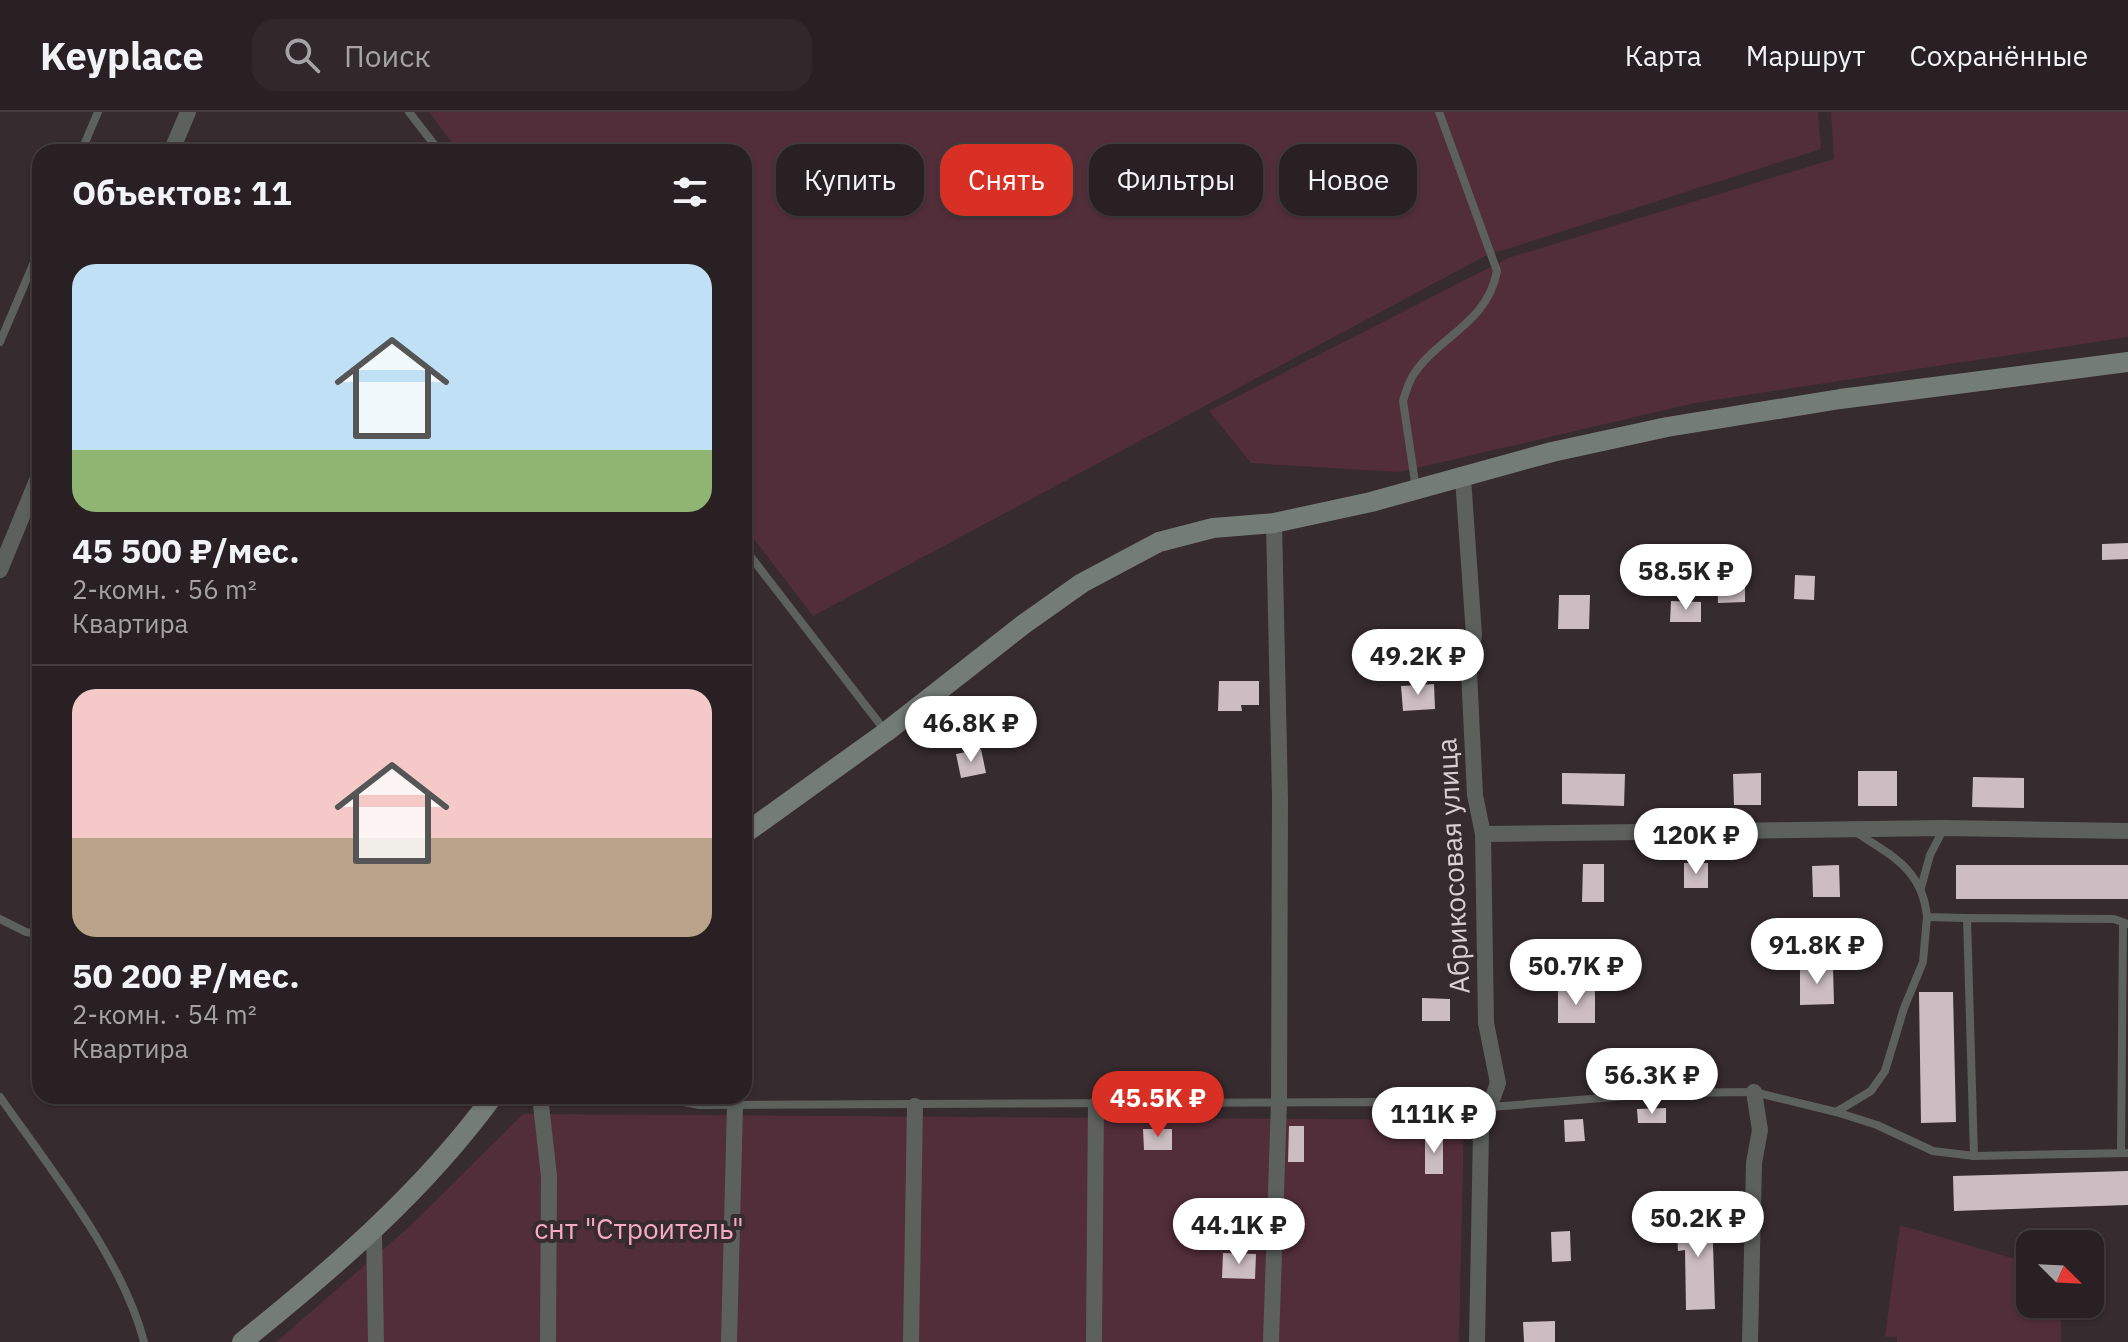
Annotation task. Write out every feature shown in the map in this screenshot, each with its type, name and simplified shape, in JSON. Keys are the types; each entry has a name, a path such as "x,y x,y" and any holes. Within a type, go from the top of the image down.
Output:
{"street":[{"path":"174,144 188,112"},
{"path":"752,828 886,732 1024,624 1082,583 1159,542 1213,528 1274,523 1463,478 1552,452 1667,427 1840,399 2128,362"},
{"name":"Абрикосовая улица","path":"1463,478 1474,635 1469,672 1475,795 1483,834 1486,1023 1498,1083 1481,1130 1477,1342"},
{"path":"0,570 32,492"},
{"path":"1271,1342 1279,1102 1280,797 1274,523"},
{"path":"1483,834 1944,828 2128,831"},
{"path":"1750,1342 1754,1163 1760,1130 1754,1092"},
{"path":"242,1342 374,1231 450,1152 487,1104"},
{"path":"541,1104 549,1176 548,1342"},
{"path":"729,1342 735,1105"},
{"path":"1094,1342 1096,1105"},
{"path":"911,1342 915,1106"},
{"path":"374,1231 376,1342"}],"lane":[{"path":"84,144 98,112"},
{"path":"409,112 434,144"},
{"path":"1416,490 1403,401 1407,389 1412,377 1430,357 1484,306 1494,289 1497,271 1439,112"},
{"path":"0,342 32,267"},
{"path":"752,558 886,732"},
{"path":"1921,888 1930,855 1944,828"},
{"path":"1836,1112 1871,1091 1885,1071 1904,1008 1923,962 1927,917 1921,888 1900,860 1853,830"},
{"path":"694,1104 915,1106 1373,1102 1491,1107 1666,1093 1754,1092 1877,1125 1933,1151 1974,1156 2124,1153 2126,924 2114,919 1927,917"},
{"path":"1967,918 1974,1156"},
{"path":"0,919 32,933"},
{"path":"0,1097 64,1188 119,1276 140,1324 144,1342"}],"green space":[{"path":"429,112 1818,112 1821,149 1485,256 813,616 752,536 752,144 453,144"},
{"path":"1831,112 2128,112 2128,337 1695,403 1400,472 1251,463 1209,411 1508,258 1834,159"},
{"name":"снт \"Строитель\"","path":"523,1114 1464,1120 1459,1342 276,1342 409,1227"},
{"path":"1900,1225 2016,1259 2016,1318 2061,1318 2061,1342 1897,1342 1897,1337 1885,1337"}],"building":[{"path":"2128,543 2128,559 2102,560 2102,544"},
{"path":"1745,573 1745,602 1718,603 1717,574"},
{"path":"1795,575 1815,576 1814,600 1794,599"},
{"path":"1559,595 1590,595 1589,629 1558,629"},
{"path":"1671,601 1701,602 1701,622 1670,622"},
{"path":"1219,681 1259,681 1259,705 1241,705 1242,711 1218,711"},
{"path":"1434,684 1435,709 1403,711 1401,686"},
{"path":"981,749 986,773 961,778 956,754"},
{"path":"1858,771 1897,771 1897,806 1858,806"},
{"path":"1562,773 1625,774 1624,806 1562,804"},
{"path":"1761,773 1761,805 1734,805 1733,774"},
{"path":"1973,777 2024,778 2024,808 1972,807"},
{"path":"1684,863 1708,863 1708,888 1684,888"},
{"path":"1583,864 1604,864 1604,902 1582,902"},
{"path":"1839,865 1840,897 1813,897 1812,866"},
{"path":"1956,865 2128,865 2128,899 1956,899"},
{"path":"1833,966 1834,1004 1800,1005 1800,967"},
{"path":"1558,991 1595,991 1595,1023 1558,1023"},
{"path":"1919,992 1953,992 1956,1122 1921,1123"},
{"path":"1422,998 1450,999 1450,1021 1422,1021"},
{"path":"1666,1108 1666,1123 1638,1123 1637,1109"},
{"path":"1583,1119 1585,1141 1565,1142 1564,1120"},
{"path":"1289,1126 1304,1126 1304,1162 1288,1162"},
{"path":"1143,1129 1172,1129 1172,1150 1144,1150"},
{"path":"1425,1136 1443,1136 1443,1174 1425,1174"},
{"path":"2128,1171 2128,1205 1954,1211 1953,1176"},
{"path":"1712,1212 1715,1309 1686,1310 1685,1250 1678,1251 1676,1214"},
{"path":"1570,1231 1571,1261 1552,1262 1551,1232"},
{"path":"1223,1253 1256,1254 1255,1279 1222,1278"},
{"path":"1555,1321 1555,1342 1524,1342 1523,1322"}]}
